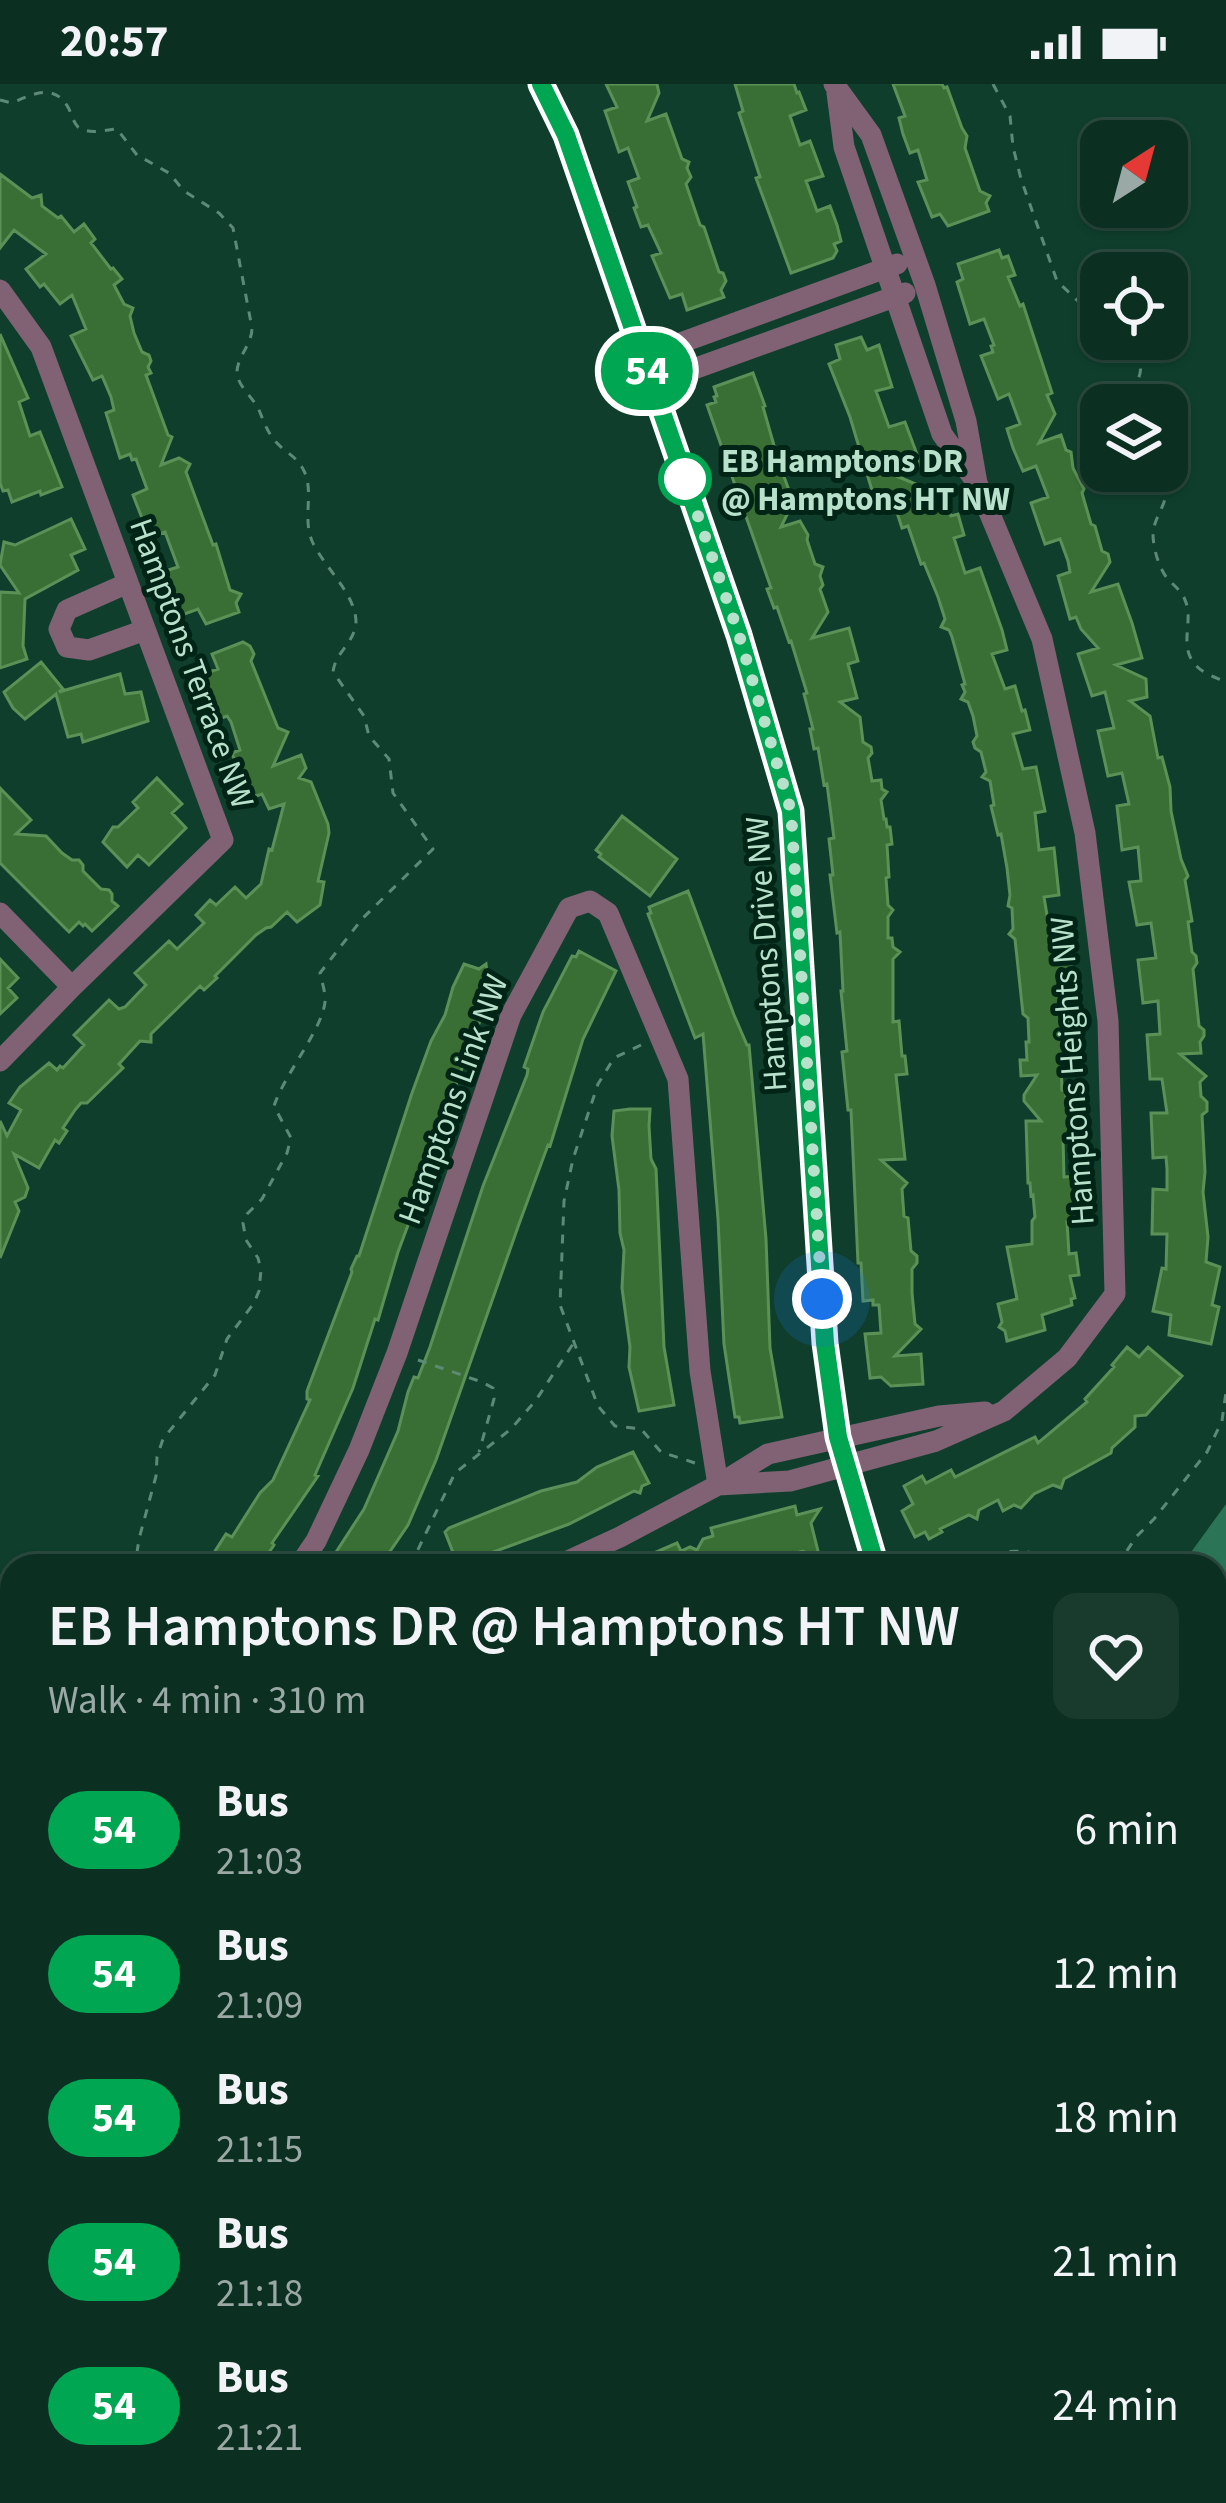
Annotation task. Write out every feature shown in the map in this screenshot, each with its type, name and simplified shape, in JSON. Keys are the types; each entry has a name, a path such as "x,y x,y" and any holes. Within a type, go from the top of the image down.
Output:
{"street":[{"name":"Hamptons Drive NW","path":"541,84 566,135 739,635 791,811 825,1343 844,1465 872,1554"},
{"name":"Hamptons Heights NW","path":"836,88 871,135 925,285 966,421 977,483 1042,639 1085,833 1108,1021 1114,1294 1067,1358 1004,1411 935,1441 844,1465"},
{"name":"Hamptons Heights NW","path":"836,88 844,147 942,434 977,483"},
{"path":"642,357 914,257"},
{"path":"652,383 925,285"},
{"name":"Hamptons Terrace NW","path":"0,290 41,347 223,840 0,1061"},
{"path":"128,583 67,610 58,629 67,646 89,650 145,630"},
{"name":"Hamptons Link NW","path":"306,1554 358,1450 397,1353 511,1015 569,908 590,901 608,913 678,1079 700,1371 716,1475"},
{"path":"0,914 72,986"},
{"path":"582,1554 620,1537 716,1475 768,1454 939,1416 1004,1411"},
{"path":"716,1475 790,1481 844,1465"}],"path":[{"path":"992,84 1010,116 1021,178 1057,281 1080,303"},
{"path":"0,100 12,103 36,92 58,92 79,127 94,133 117,129 137,155 169,173 184,191 233,228 253,328 237,377 276,442 305,472 310,537 340,583 356,619 333,672 364,716 369,736 388,759 392,793 433,849 362,920 320,974 325,1002 274,1106 291,1138 287,1154 243,1223 261,1270 259,1291 227,1339 215,1376 164,1439 137,1554"},
{"path":"1167,492 1154,527 1155,548 1166,577 1186,600 1190,658 1226,682"},
{"path":"662,1041 636,1046 614,1058 598,1084 573,1159 565,1202 560,1305 598,1406 614,1426 640,1430 662,1452 695,1462 716,1475"},
{"path":"416,1554 455,1473 511,1429 574,1343"},
{"path":"397,1353 493,1388 478,1454"},
{"path":"1125,1554 1197,1468 1222,1421 1226,1392"},
{"path":"994,1554 1017,1549 1036,1554"}],"shaded area":[{"path":"1226,1504 1226,1554 1190,1554"}],"building":[{"path":"606,84 657,84 659,93 647,121 666,114 682,159 689,162 691,177 686,184 726,281 721,290 724,297 687,310 682,294 670,298 652,256 661,253 648,225 641,227 634,208 628,182 639,178 628,148 619,152 605,111 617,107"},
{"path":"735,84 794,84 799,92 806,110 790,116 800,145 810,141 823,176 806,181 817,211 830,206 837,225 841,241 834,244 833,258 791,273 756,178 760,177 739,113 743,111"},
{"path":"893,84 947,87 967,136 965,148 980,191 990,196 989,211 948,226 940,214 932,217 918,182 927,180 918,150 910,153 903,134 899,118 905,116"},
{"path":"0,174 32,198 41,195 42,206 61,216 74,232 84,224 95,239 91,243 122,279 114,285 124,304 133,308 134,333 151,361 151,373 146,375 172,437 161,465 179,458 190,464 186,472 230,590 241,594 236,603 239,612 206,624 198,609 176,617 162,572 178,567 165,532 150,538 133,495 147,489 136,459 130,454 120,458 106,413 114,410 111,397 102,376 93,380 71,336 86,329 72,295 60,304 44,284 40,287 26,269 46,254 14,230 0,248"},
{"path":"999,250 1002,258 1008,256 1015,275 1008,277 1020,306 1023,304 1052,393 1047,395 1055,414 1039,443 1061,435 1071,452 1091,524 1110,562 1091,592 1118,584 1142,658 1116,665 1146,679 1147,697 1130,701 1150,716 1188,876 1192,921 1188,922 1204,1036 1201,1053 1180,1054 1206,1076 1200,1082 1201,1096 1207,1102 1202,1115 1206,1262 1220,1267 1212,1305 1219,1307 1211,1344 1169,1335 1171,1315 1153,1311 1162,1268 1166,1269 1167,1234 1152,1234 1153,1189 1167,1190 1167,1169 1166,1157 1153,1158 1151,1113 1167,1113 1162,1079 1150,1079 1147,1035 1160,1034 1158,1001 1143,1003 1138,960 1156,958 1151,923 1137,925 1129,882 1141,881 1138,847 1122,850 1117,806 1129,804 1122,773 1108,776 1098,731 1114,728 1105,692 1092,696 1078,654 1098,648 1076,617 1070,619 1058,576 1070,572 1068,561 1060,539 1045,544 1031,503 1048,497 1036,466 1023,471 1013,448 1007,429 1020,424 1009,394 998,399 981,356 993,352 994,345 984,319 970,324 957,282 963,279 958,264"},
{"path":"0,334 28,398 19,402 30,436 40,432 62,487 12,502 0,483"},
{"path":"861,337 867,350 879,345 892,387 876,391 889,427 905,422 921,465 894,475 925,488 929,498 943,493 951,516 958,514 964,535 954,538 965,573 980,568 1002,630 1007,650 992,654 1005,689 1015,686 1025,710 1030,730 1013,734 1023,769 1036,767 1045,811 1035,813 1039,850 1054,848 1059,895 1044,897 1047,915 1053,932 1064,931 1070,954 1072,975 1063,975 1065,1015 1076,1014 1077,1058 1061,1059 1062,1090 1066,1096 1079,1095 1081,1138 1063,1139 1064,1177 1079,1176 1083,1221 1067,1222 1069,1254 1076,1253 1079,1275 1070,1276 1072,1305 1042,1315 1045,1330 1007,1341 999,1327 998,1304 1017,1299 1007,1247 1032,1244 1035,1217 1028,1183 1026,1121 1041,1121 1024,1101 1037,1075 1021,1076 1020,1060 1027,1060 1028,1018 1023,1014 1015,939 1009,934 1013,929 1007,868 991,806 990,781 982,777 986,772 973,742 977,736 973,716 968,702 961,699 965,684 952,637 941,627 945,619 938,597 908,526 902,528 890,491 874,497 829,364 840,359 836,345"},
{"path":"753,373 775,449 781,448 786,460 779,463 790,493 796,496 781,527 800,521 815,564 823,567 820,589 828,612 812,638 849,628 858,661 848,664 857,698 840,702 860,717 863,742 871,747 872,781 881,780 887,792 881,800 892,844 887,845 888,905 893,910 888,917 888,938 900,952 893,959 893,1022 899,1021 907,1074 896,1075 905,1159 881,1160 907,1183 902,1189 904,1216 911,1251 917,1256 912,1293 915,1324 921,1329 895,1356 921,1354 923,1384 891,1386 881,1377 870,1378 865,1334 881,1333 879,1305 863,1301 858,1263 827,784 818,748 814,749 807,693 791,641 767,589 771,588 707,405 716,402 714,387"},
{"path":"71,519 85,549 71,555 78,570 25,599 27,659 0,668 0,592 19,593 0,565 4,542 15,545"},
{"path":"243,642 254,654 251,661 278,728 288,732 273,766 301,755 306,768 299,778 311,782 328,824 318,881 324,882 320,905 297,922 287,912 256,935 217,978 204,990 200,986 151,1034 151,1042 140,1041 119,1064 123,1068 75,1110 63,1128 67,1131 59,1143 55,1140 39,1168 14,1154 28,1188 25,1197 15,1202 19,1211 0,1258 0,1121 7,1136 21,1110 9,1103 20,1087 49,1063 57,1070 63,1068 84,1045 74,1035 109,1000 119,1009 125,1007 146,985 135,973 169,941 177,949 204,923 196,915 210,900 216,905 235,887 246,898 261,884 284,804 269,809 262,794 253,797 249,788 245,790 232,753 240,750 231,722 227,716 216,720 200,675 218,669 212,654"},
{"path":"41,662 63,689 59,692 120,674 125,694 141,692 148,721 83,742 81,734 68,737 56,694 25,719 4,692"},
{"path":"157,778 182,804 172,813 186,828 149,865 138,855 127,867 103,842 113,827 138,808 133,802"},
{"path":"0,788 31,820 16,834 46,836 62,853 79,860 83,871 112,894 118,906 92,931 79,922 69,932 0,863"},
{"path":"622,816 677,859 650,896 596,850"},
{"path":"688,891 749,1045 770,1348 782,1417 740,1423 735,1417 724,1344 703,1034 695,1038 648,914 649,907"},
{"path":"579,951 616,971 583,1039 550,1146 436,1460 408,1525 388,1554 335,1554 364,1509 398,1431 408,1392 430,1347 483,1186 527,1075 524,1067 543,1012 572,956"},
{"path":"0,959 18,978 8,988 17,998 0,1014"},
{"path":"464,964 479,969 486,964 487,973 497,976 441,1124 444,1127 378,1320 318,1476 268,1554 213,1554 226,1534 232,1537 273,1480 310,1400 307,1391"},
{"path":"650,1109 664,1347 674,1405 639,1411 629,1367 622,1288 624,1250 612,1136 614,1111"},
{"path":"1127,1347 1139,1357 1148,1347 1182,1376 1146,1415 1135,1416 1135,1427 1111,1453 1064,1479 1061,1488 1053,1485 1034,1494 1021,1508 1014,1505 1003,1511 998,1500 979,1510 977,1519 969,1515 929,1539 925,1532 915,1537 902,1511 913,1504 904,1486 922,1476 926,1483 951,1470 955,1477 1035,1437 1038,1443 1087,1402"},
{"path":"633,1452 649,1483 640,1493 634,1491 569,1524 488,1554 454,1554 445,1532 449,1528 541,1491 577,1482 597,1467"},
{"path":"795,1506 797,1515 820,1509 811,1523 819,1554 652,1554 677,1543 681,1551 697,1550 703,1539 713,1536 711,1528"}],"bus line":[{"name":"54","path":"541,84 566,135 739,635 791,811 825,1343 844,1465 872,1554"}],"place":[{"name":"EB Hamptons DR @ Hamptons HT NW","path":"685,479"}],"route":[{"path":"685,479 681,467 739,635 791,811 822,1299"}]}
